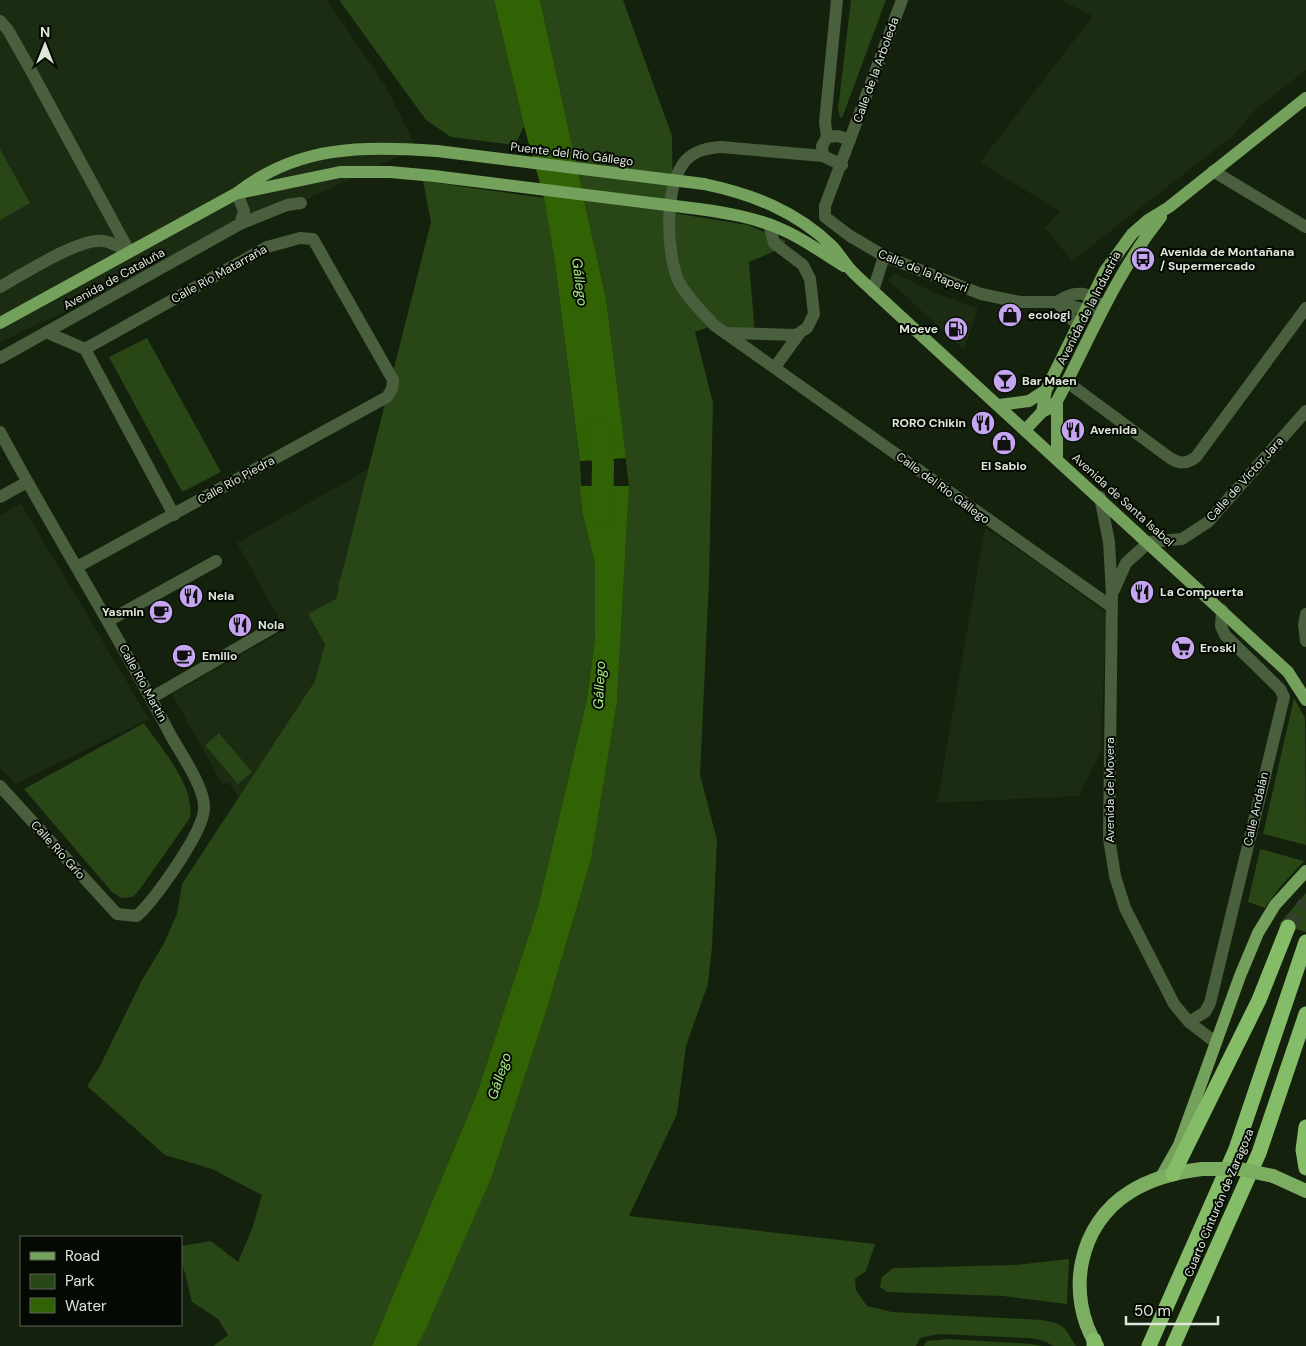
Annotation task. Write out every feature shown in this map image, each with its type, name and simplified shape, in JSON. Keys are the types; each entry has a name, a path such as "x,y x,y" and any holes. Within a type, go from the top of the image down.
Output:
{"highway":[{"path":"1167,1175 1260,1000 1288,927"},
{"path":"1150,1346 1236,1149 1306,942"},
{"name":"Cuarto Cinturón de Zaragoza","path":"1173,1346 1259,1153 1306,1014"},
{"path":"1306,1127 1303,1150 1306,1168"},
{"path":"1095,1344 1083,1315 1079,1288 1080,1271 1087,1243 1095,1228 1119,1200 1130,1192 1167,1175 1202,1168 1240,1169 1273,1176 1306,1191"}],"main road":[{"name":"Avenida de la Industria","path":"1042,412 1046,390 1092,296 1105,271 1132,234 1148,220 1169,207 1306,98"},
{"name":"Avenida de Cataluña","path":"0,323 237,193 270,170 313,156 376,149 437,151"},
{"name":"Puente del Río Gállego","path":"437,151 704,184"},
{"name":"Avenida de Cataluña","path":"237,193 340,172 382,172 434,176 699,209"},
{"name":"Avenida de Santa Isabel","path":"704,184 753,196 794,216 833,247 850,270"},
{"name":"Avenida de la Industria","path":"1026,429 1042,412 1050,408 1057,401 1102,308 1133,254 1169,207"},
{"name":"Avenida de Santa Isabel","path":"699,209 744,216 769,224 795,236 850,270 1026,429 1288,672 1306,700"},
{"path":"999,405 1030,401 1046,390"},
{"name":"Avenida de la Industria","path":"1057,401 1057,458"},
{"name":"Avenida de Santa Isabel","path":"1288,672 1306,682"},
{"path":"1167,1175 1258,933 1275,906 1306,871"}],"street":[{"path":"822,156 822,146 828,137 825,122 837,0"},
{"name":"Calle de la Arboleda","path":"842,165 902,0"},
{"path":"0,21 12,38 129,251"},
{"name":"Calle de la Arboleda","path":"828,137 838,136 850,140"},
{"name":"Calle del Río Gállego","path":"842,165 822,156 743,148 706,148 688,159 680,168 676,177 669,219 673,263 684,291 714,325 1112,601"},
{"name":"Calle de la Raperi","path":"842,165 825,206 825,217 850,236 884,256 981,294 1020,302 1057,302 1086,310 1102,308"},
{"path":"1213,171 1306,227"},
{"path":"237,193 244,211 240,224"},
{"name":"Avenida de Cataluña","path":"0,358 240,224 287,205 301,203"},
{"path":"769,224 774,243 780,249 794,256 807,271 814,314 807,328 799,334 775,367"},
{"name":"Calle Río Matarraña","path":"85,350 267,247 300,238 313,239 393,380 392,389"},
{"name":"Avenida de Cataluña","path":"0,287 58,255 94,241 110,243 129,251"},
{"path":"873,291 884,256"},
{"name":"Calle de la Raperi","path":"1057,302 1072,293 1092,296"},
{"path":"1092,296 1102,308"},
{"path":"1057,302 1078,326"},
{"path":"1067,382 1170,458 1182,463 1187,462 1196,457 1306,308"},
{"path":"46,332 85,350 174,515"},
{"path":"727,333 799,334"},
{"name":"Calle Río Piedra","path":"77,567 387,397 392,389"},
{"name":"Calle de Víctor Jara","path":"1149,542 1182,539 1199,529 1306,411"},
{"name":"Calle Río Martín","path":"0,432 151,698 200,789 204,802 203,815 195,833 152,902 137,916 117,914"},
{"path":"0,497 27,482"},
{"name":"Avenida de Movera","path":"1100,497 1109,542 1112,601 1109,838 1115,876 1125,908 1174,1004 1189,1022 1216,1042"},
{"name":"Avenida de Movera","path":"1112,601 1126,563 1149,542"},
{"path":"108,621 216,561"},
{"name":"Calle Andalán","path":"1189,1022 1205,1012 1210,1003 1284,697 1280,689 1225,635 1221,626 1222,610"},
{"path":"1306,614 1306,641"},
{"path":"151,698 274,627"},
{"name":"Calle Río Grío","path":"0,786 117,914"}],"shaded area":[{"path":"0,0 327,0 385,85 417,148 0,342"},
{"path":"1060,0 1306,0 1306,70 1256,109 1233,136 1072,261 1045,228 1060,212 980,162 1093,16"},
{"name":"Moeve","path":"894,273 937,294 978,308 964,350 888,280"},
{"path":"376,465 324,667 240,799 228,782 222,784 172,694 285,630 237,543"},
{"path":"21,504 149,719 15,784 0,768 0,515"},
{"path":"985,528 1044,567 1106,613 1101,752 1079,796 937,803"}],"green space":[{"path":"339,0 494,0 524,126 515,145 451,137 426,120"},
{"path":"540,0 623,0 672,136 673,213 748,225 786,241 780,249 749,262 755,334 714,325 695,332 713,403 709,581 700,775 717,840 712,947 708,984 686,1046 677,1114 629,1216 875,1244 866,1271 855,1279 856,1290 867,1306 892,1312 1042,1320 1064,1327 1076,1346 1054,1346 1044,1341 1030,1338 938,1334 920,1338 916,1346 417,1346 490,1178 545,1015 591,860 617,702 629,486 606,299"},
{"path":"851,0 886,0 842,118 838,109"},
{"path":"0,149 30,203 0,220"},
{"path":"423,181 544,198 555,263 580,461 583,516 595,564 595,638 587,699 538,907 476,1096 372,1346 213,1346 228,1335 218,1319 192,1302 182,1262 182,1246 211,1241 238,1262 252,1229 262,1195 212,1169 165,1155 87,1086 99,1068 142,980 163,945 177,914 182,884 315,681 325,644 308,614 336,599 338,583 431,222"},
{"path":"147,338 221,472 182,492 109,357"},
{"path":"1294,698 1305,718 1306,845 1263,834"},
{"path":"144,723 176,768 187,793 190,818 140,889 133,897 121,898 112,892 24,789"},
{"path":"219,733 252,772 238,784 205,745"},
{"path":"1260,849 1304,861 1280,887 1265,908 1248,902"},
{"path":"1306,893 1306,932 1279,924"},
{"path":"1069,1259 1067,1304 1003,1296 887,1292 880,1287 882,1277 893,1268 1015,1265"},
{"path":"948,1339 1042,1346 924,1346 927,1341"}],"water":[{"path":"494,0 540,0 606,299 626,458 580,461 555,263 544,198 524,126"},
{"path":"580,486 629,486 617,702 591,860 545,1015 491,1178 424,1333 417,1346 372,1346 476,1096 538,907 587,699 595,638 595,564 583,516"}],"waterway":[{"name":"Gállego","path":"598,428 603,464 602,516"}],"tunnel":[{"path":"1288,927 1306,903"}],"place":[{"name":"Avenida de Montañana / Supermercado","path":"1143,259"},
{"name":"ecologi","path":"1010,315"},
{"name":"Moeve","path":"956,329"},
{"name":"Bar Maen","path":"1005,381"},
{"name":"RORO Chikin","path":"983,423"},
{"name":"Avenida","path":"1073,430"},
{"name":"El Sabio","path":"1004,443"},
{"name":"La Compuerta","path":"1142,592"},
{"name":"Nela","path":"191,596"},
{"name":"Yasmin","path":"161,612"},
{"name":"Nola","path":"240,625"},
{"name":"Eroski","path":"1183,648"},
{"name":"Emilio","path":"184,656"}]}
